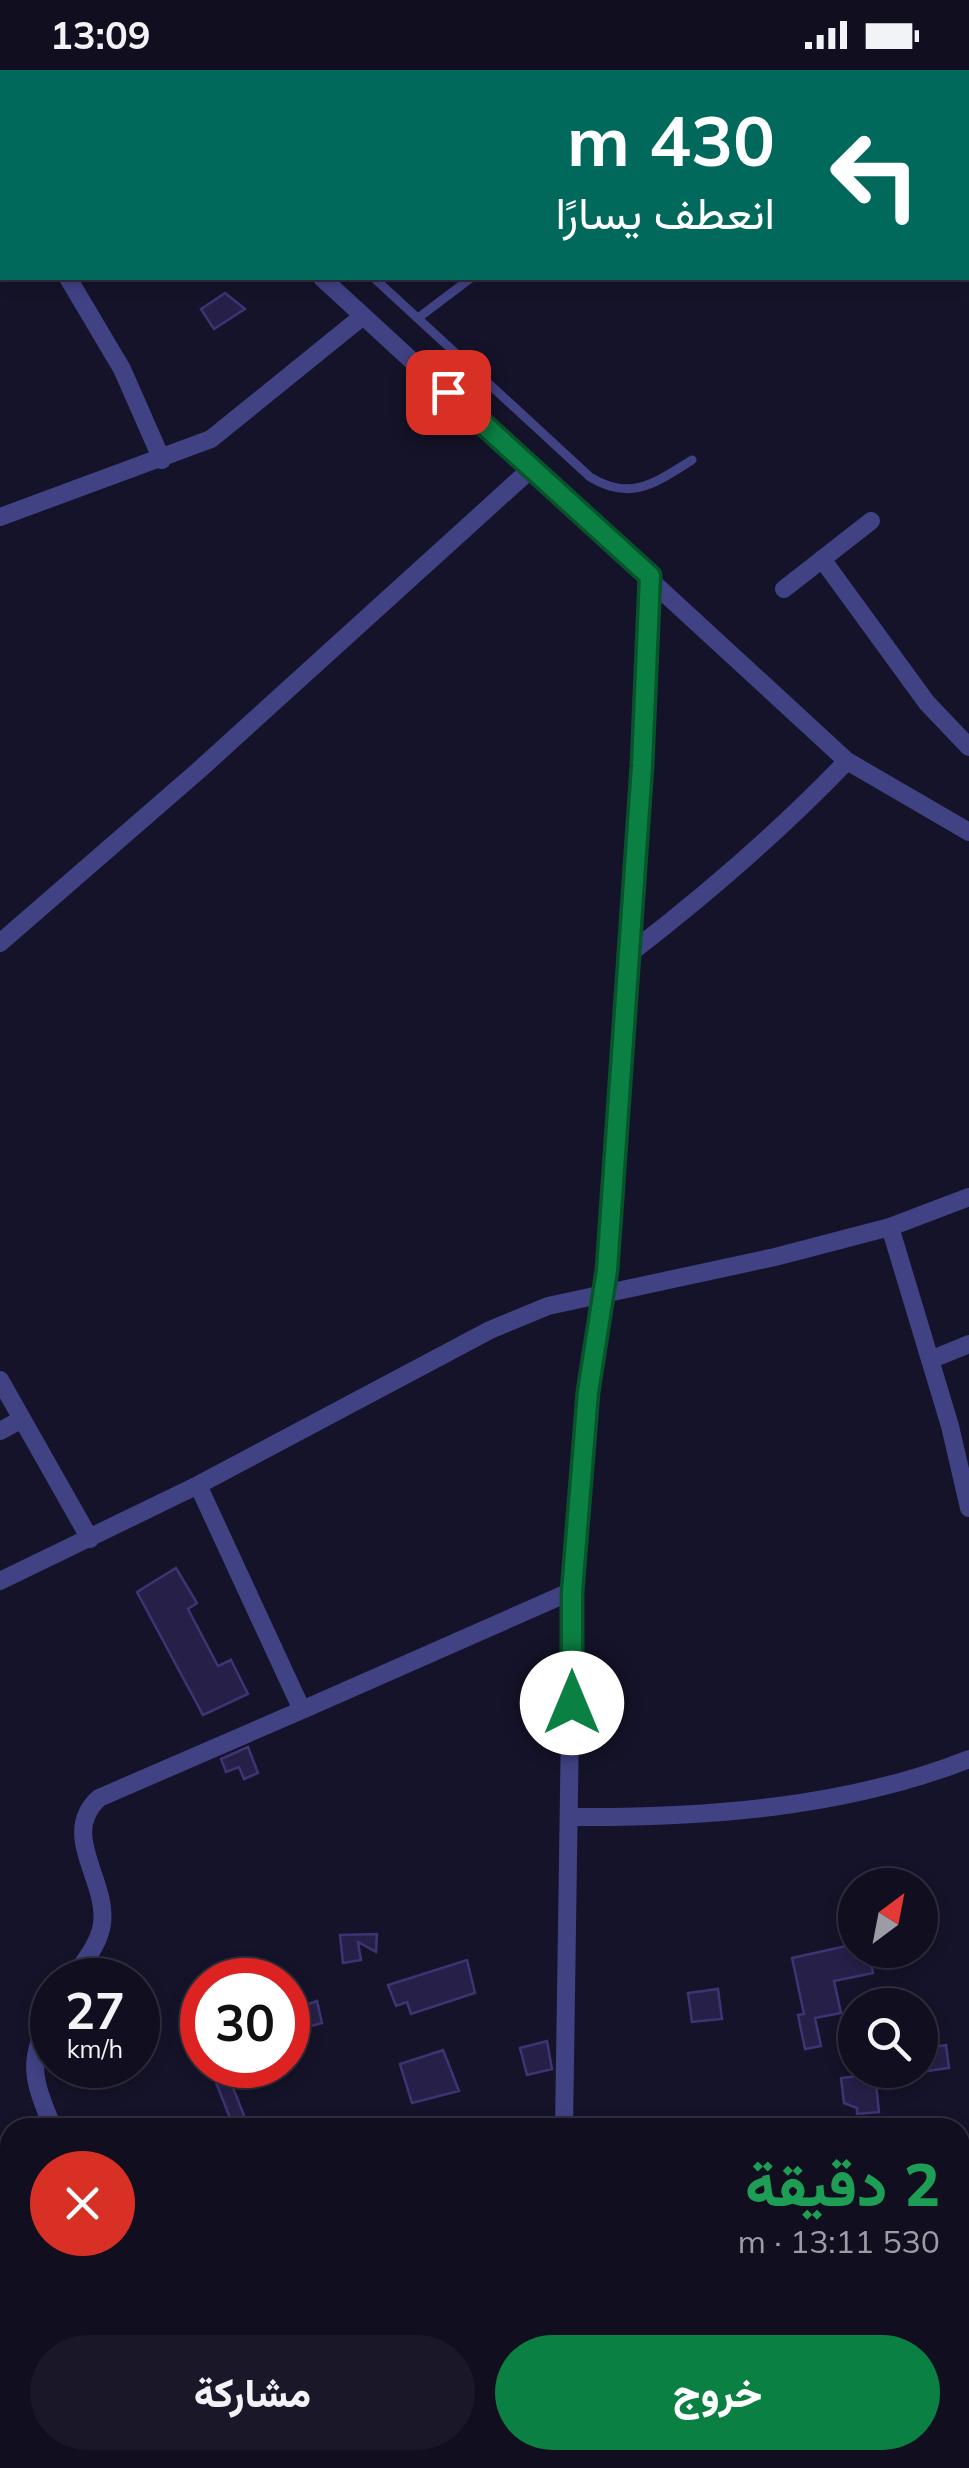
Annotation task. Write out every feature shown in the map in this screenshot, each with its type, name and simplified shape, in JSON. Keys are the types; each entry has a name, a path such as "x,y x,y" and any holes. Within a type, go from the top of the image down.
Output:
{"street":[{"path":"69,280 122,369 162,460"},
{"path":"324,280 847,761 969,832"},
{"path":"0,517 211,439 363,316"},
{"path":"0,942 198,772 532,468"},
{"path":"784,589 871,521"},
{"path":"822,559 927,703 969,747"},
{"path":"564,2118 572,1592 588,1392 605,1292 650,576"},
{"path":"629,954 709,893 791,820 847,761"},
{"path":"0,1581 198,1485 490,1330 548,1306 711,1273 890,1227 969,1197"},
{"path":"890,1227 969,1508"},
{"path":"930,1360 969,1344"},
{"path":"0,1380 90,1539"},
{"path":"0,1432 22,1419"},
{"path":"198,1485 302,1710"},
{"path":"86,1958 99,1938 102,1908 81,1831 87,1808 99,1798 572,1592"},
{"path":"571,1818 647,1818 752,1810 858,1790 969,1759"},
{"path":"37,2088 49,2118"}],"lane":[{"path":"376,280 590,477 607,487 644,490 692,460"},
{"path":"418,318 468,280"}],"building":[{"path":"225,293 245,309 214,329 201,309"},
{"path":"176,1568 197,1603 188,1609 218,1666 231,1660 248,1694 203,1715 137,1592"},
{"path":"248,1747 258,1773 244,1779 239,1767 226,1772 221,1759"},
{"path":"377,1934 376,1952 358,1942 361,1960 343,1963 340,1935"},
{"path":"838,1948 838,1968 872,1968 873,1973 834,1981 838,2014 815,2018 821,2046 805,2049 798,2015 804,2014 792,1958"},
{"path":"467,1960 475,1993 411,2014 407,2002 396,2006 388,1985"},
{"path":"718,1989 722,2019 692,2022 688,1993"},
{"path":"317,2001 322,2023 310,2026 310,2003"},
{"path":"547,2041 552,2069 527,2075 520,2048"},
{"path":"946,2045 949,2068 938,2070 938,2046"},
{"path":"443,2050 459,2091 412,2103 400,2064"},
{"path":"218,2088 233,2088 245,2118 230,2118"},
{"path":"842,2088 876,2088 879,2112 857,2114 857,2108 844,2103"}],"route":[{"path":"448,392 650,576 642,766 607,1270 588,1392 572,1592 572,1703"}]}
